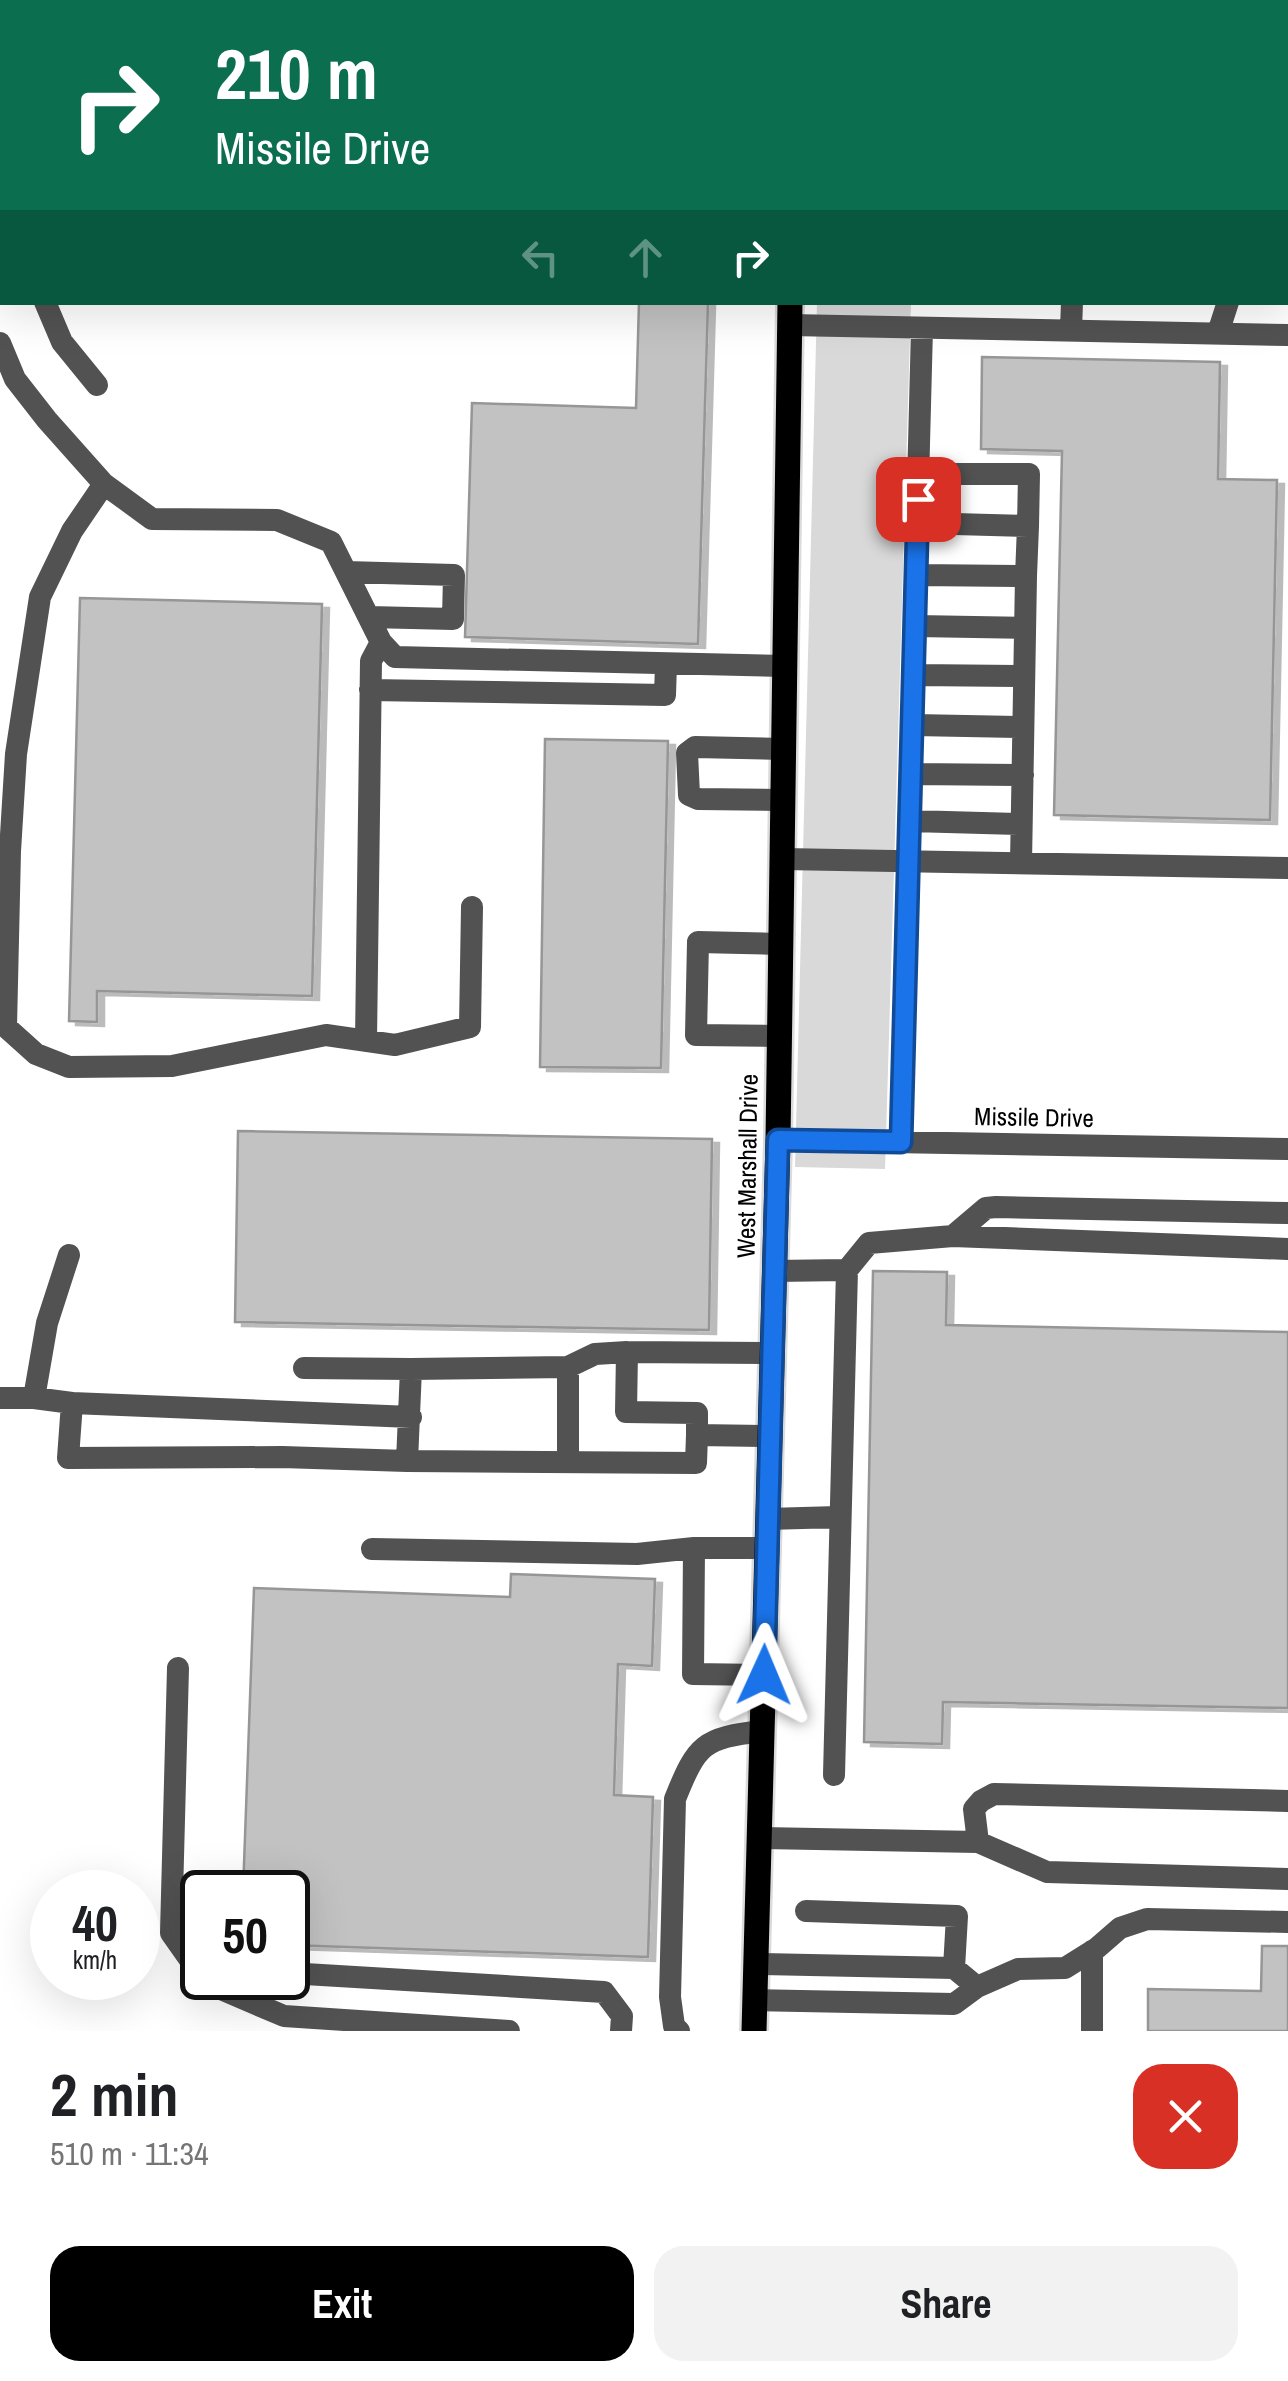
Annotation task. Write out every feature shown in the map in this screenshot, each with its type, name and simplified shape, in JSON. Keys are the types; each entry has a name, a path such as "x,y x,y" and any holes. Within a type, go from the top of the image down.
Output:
{"main road":[{"name":"West Marshall Drive","path":"754,2031 778,1140 790,314"}],"lane":[{"path":"45,305 62,342 98,385"},
{"path":"1071,330 1072,305"},
{"path":"1218,334 1227,305"},
{"path":"790,314 922,328 1288,335"},
{"path":"901,1142 922,328"},
{"path":"0,343 15,378 47,420 104,484 152,519 277,520 330,542 382,642 395,657 785,666"},
{"path":"919,474 1029,474 1021,863"},
{"path":"104,484 72,531 40,597 16,754 6,1028 36,1054 69,1066 172,1066 326,1035 395,1046 470,1027 472,907"},
{"path":"918,523 1028,526"},
{"path":"346,572 454,576 452,619 369,617"},
{"path":"917,575 1026,576"},
{"path":"916,626 1025,628"},
{"path":"366,1041 371,661 382,642"},
{"path":"370,690 665,695 666,664"},
{"path":"915,675 1024,676"},
{"path":"914,724 1024,727"},
{"path":"784,749 695,747 687,753 685,767 689,795 698,799 784,800"},
{"path":"912,774 1023,775"},
{"path":"911,821 1022,824"},
{"path":"783,859 1288,868"},
{"path":"778,1036 696,1035 698,942 781,944"},
{"name":"Missile Drive","path":"778,1140 1288,1148"},
{"path":"953,1236 986,1208 996,1207 1288,1212"},
{"path":"834,1775 847,1270 869,1243 953,1236 1288,1249"},
{"path":"34,1398 48,1323 69,1255"},
{"path":"774,1271 847,1270"},
{"path":"72,1403 68,1458 696,1463 697,1414 626,1412 627,1352"},
{"path":"304,1368 568,1367 595,1354 772,1353"},
{"path":"568,1367 568,1461"},
{"path":"407,1461 411,1369"},
{"path":"0,1398 411,1416"},
{"path":"697,1435 770,1436"},
{"path":"767,1519 838,1516"},
{"path":"694,1548 693,1674 764,1675"},
{"path":"372,1549 637,1554 694,1548 766,1548"},
{"path":"178,1668 171,1932 180,1944"},
{"path":"679,2031 674,2026 670,1997 675,1799 687,1768 701,1747 723,1736 762,1731"},
{"path":"978,1842 974,1810 994,1794 1288,1801"},
{"path":"760,1838 978,1842 1047,1872 1288,1879"},
{"path":"806,1911 956,1916 954,1968"},
{"path":"755,2000 954,2004 976,1987 1018,1970 1065,1968 1120,1928 1146,1919 1288,1922"},
{"path":"1092,1951 1092,2031"},
{"path":"756,1964 954,1968 976,1987"},
{"path":"310,1974 604,1992 622,2016 621,2031"},
{"path":"250,2000 284,2016 509,2031"}],"shaded area":[{"path":"817,305 911,305 885,1169 795,1167"}],"building":[{"path":"639,305 708,305 698,644 465,637 472,403 636,408"},
{"path":"982,357 1220,362 1218,479 1277,480 1270,820 1054,815 1062,451 981,449"},
{"path":"80,598 322,604 312,996 97,991 97,1022 69,1021"},
{"path":"545,739 668,741 661,1068 540,1067"},
{"path":"238,1131 712,1139 709,1330 235,1322"},
{"path":"873,1271 947,1272 946,1325 1288,1332 1288,1708 943,1702 942,1744 864,1742"},
{"path":"511,1574 655,1579 652,1666 618,1664 614,1795 653,1797 648,1957 310,1946 310,1870 244,1870 254,1588 510,1597"},
{"path":"1262,1946 1288,1946 1288,2031 1148,2031 1148,1989 1261,1991"}],"route":[{"path":"764,1675 778,1140 901,1142 918,499"}]}
